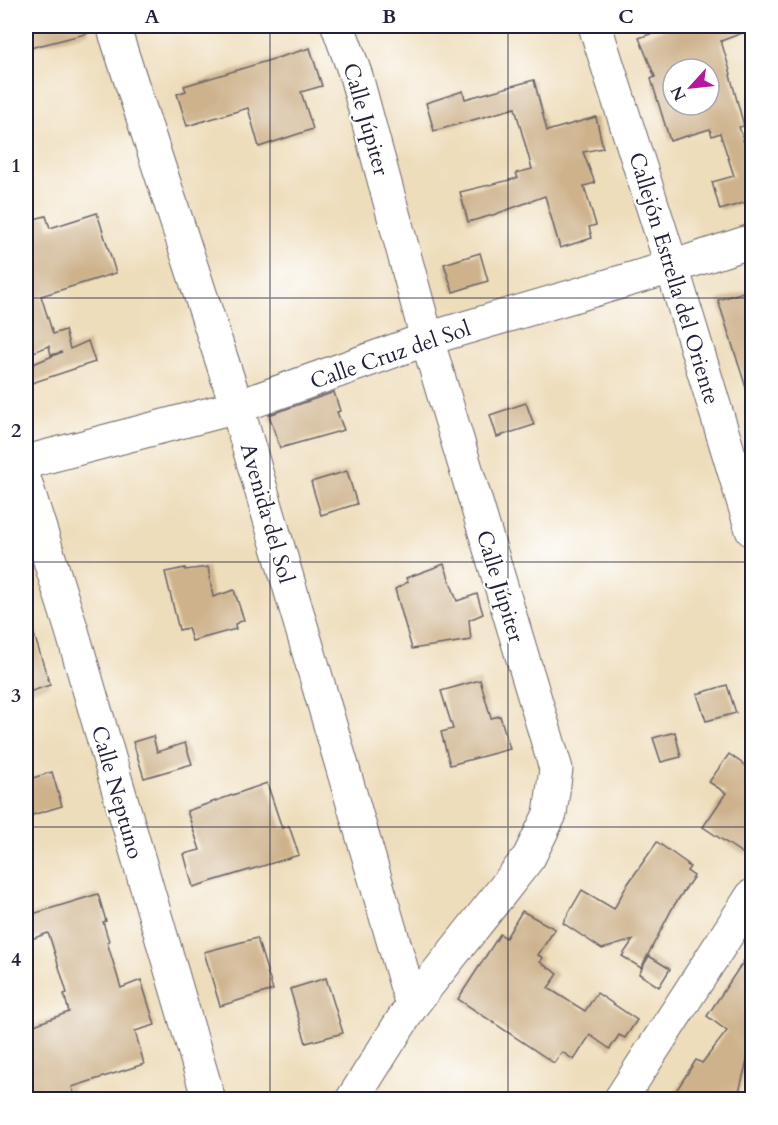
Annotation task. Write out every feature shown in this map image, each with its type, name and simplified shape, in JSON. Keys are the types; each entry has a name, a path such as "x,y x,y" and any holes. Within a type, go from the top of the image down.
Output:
{"street":[{"name":"Avenida del Sol","path":"113,26 237,407 412,1005"},
{"name":"Calle Júpiter","path":"338,26 356,76 427,339 556,769 550,814 529,857 412,1005 352,1100"},
{"name":"Callejón Estrella del Oriente","path":"595,26 753,530"},
{"name":"Calle Cruz del Sol","path":"26,462 237,407 427,339 753,241"},
{"name":"Calle Neptuno","path":"26,484 72,632 209,1100"},
{"path":"620,1100 753,896"}],"building":[{"path":"26,26 88,26 89,33 26,49"},
{"path":"672,26 753,26 753,29 721,41 744,126 739,127 753,170 753,200 720,210 712,182 734,176 720,133 712,136 710,129 670,141 663,117 721,117 721,57 661,57 661,112 651,79 655,77 639,38"},
{"path":"310,48 322,86 301,92 313,129 259,147 248,108 187,126 177,94 186,91 184,86"},
{"path":"534,80 547,131 596,117 603,148 583,152 595,183 584,186 596,225 589,227 592,238 560,248 545,196 468,222 460,192 518,178 516,173 532,169 515,108 434,131 426,103 463,91 465,99"},
{"path":"97,213 116,273 41,296 53,334 65,330 70,349 88,341 95,362 26,385 26,367 62,352 51,355 49,346 26,355 26,221 46,216 50,228"},
{"path":"480,253 488,281 453,292 444,264"},
{"path":"753,289 753,393 748,394 718,300"},
{"path":"334,392 340,411 337,412 344,430 280,448 269,415"},
{"path":"526,403 534,425 497,437 490,415"},
{"path":"347,471 357,504 321,515 311,482"},
{"path":"444,564 457,601 477,594 483,614 469,620 471,640 412,649 395,589 408,582 406,578"},
{"path":"208,567 213,597 234,590 244,620 235,624 236,629 192,641 188,628 179,630 165,572"},
{"path":"30,622 50,685 26,693 26,623"},
{"path":"480,680 491,718 500,716 510,749 450,765 441,732 453,729 441,691"},
{"path":"727,685 736,713 706,721 697,694"},
{"path":"675,732 681,757 661,762 653,738"},
{"path":"153,736 157,752 185,743 192,764 144,778 133,742"},
{"path":"729,754 753,771 753,843 745,855 703,827 726,793 709,782"},
{"path":"52,772 62,806 26,817 26,780"},
{"path":"267,783 282,828 289,826 299,855 193,887 184,854 200,850 187,811"},
{"path":"657,842 688,864 690,867 687,871 694,876 673,907 641,968 622,956 633,940 602,949 563,923 582,890 614,909 627,885"},
{"path":"98,894 106,921 103,922 109,941 107,942 121,988 141,980 155,1025 135,1031 144,1064 72,1087 76,1100 26,1100 26,1028 69,1012 64,994 67,993 48,933 26,941 26,916"},
{"path":"522,911 555,929 538,955 543,958 540,962 558,974 548,988 585,1011 597,993 637,1020 625,1038 619,1035 610,1049 590,1035 574,1060 562,1052 554,1063 458,999 500,934 506,938"},
{"path":"257,938 273,990 220,1006 204,952"},
{"path":"753,947 753,1052 749,1053 737,1100 670,1100 696,1060 702,1063 727,1031 707,1016"},
{"path":"649,956 670,969 659,987 639,974"},
{"path":"326,978 343,1033 306,1043 290,989"}]}
